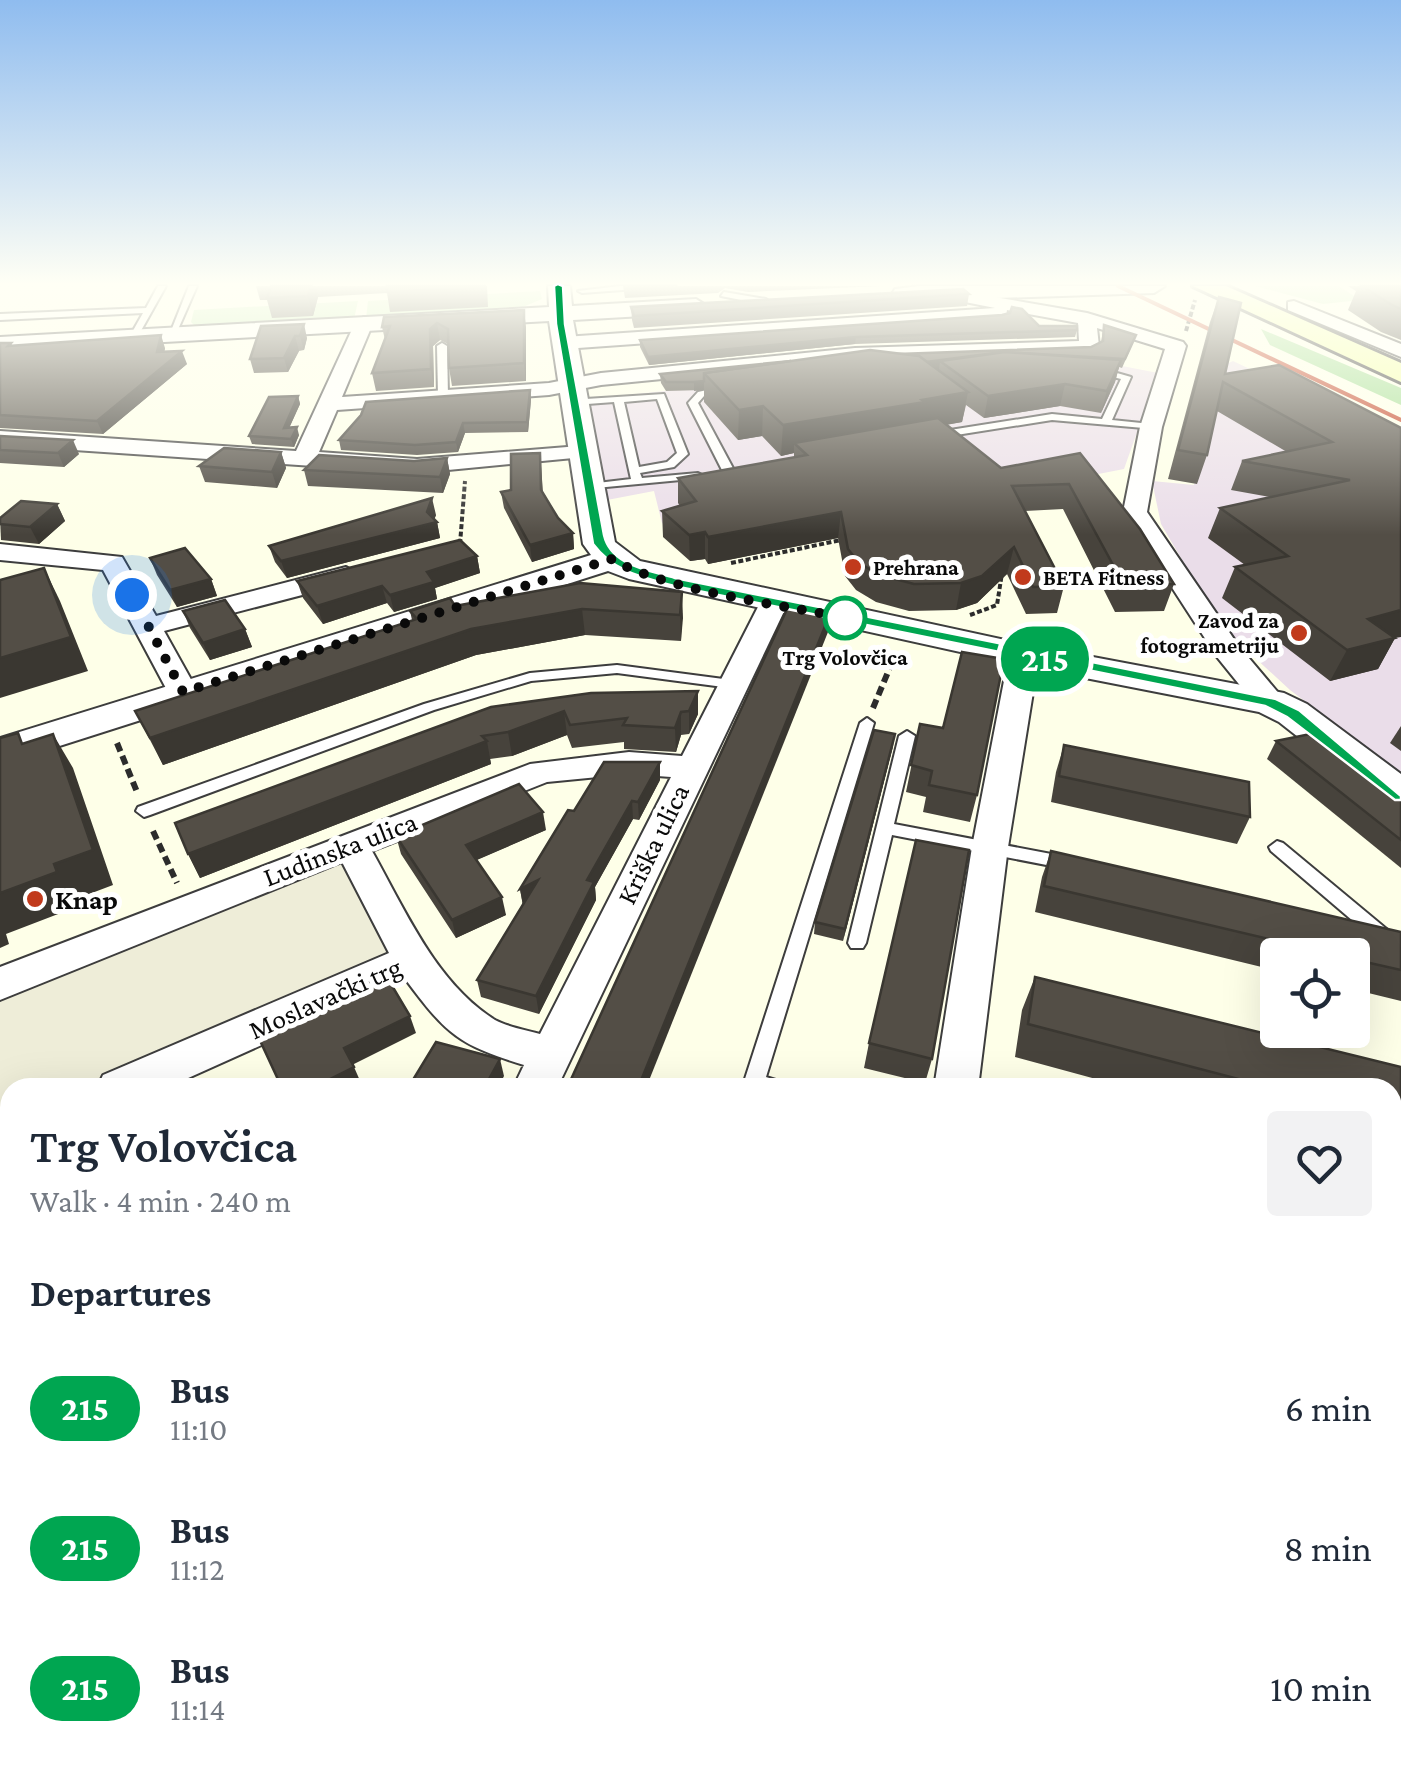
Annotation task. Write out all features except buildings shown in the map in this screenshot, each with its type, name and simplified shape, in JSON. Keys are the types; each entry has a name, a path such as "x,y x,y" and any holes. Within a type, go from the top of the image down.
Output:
{"street":[{"path":"304,460 343,369"},
{"path":"569,369 600,544 612,559 628,569 1024,655 1270,702 1293,714 1401,796"},
{"path":"327,404 573,393 754,369"},
{"path":"1169,369 1151,427 1136,512 1227,650 1270,702"},
{"path":"0,438 417,466 584,450"},
{"path":"0,552 113,563 183,692"},
{"path":"0,752 612,559"},
{"path":"150,626 369,569"},
{"name":"Kriška ulica","path":"543,1072 774,603"},
{"path":"957,1078 990,847 1024,655"},
{"name":"Ludinska ulica","path":"0,984 542,772 629,763 691,767"},
{"name":"Moslavački trg","path":"143,1078 413,960 351,846"},
{"path":"413,960 448,1005 484,1035 543,1072"}],"lane":[{"path":"442,369 443,396"},
{"path":"1087,370 1126,377 1106,422"},
{"path":"729,472 693,403 700,394 745,386"},
{"path":"573,393 618,400 662,396 683,454 670,465 590,487"},
{"path":"618,400 636,477"},
{"path":"922,437 1052,417 1151,427"},
{"path":"969,418 982,428"},
{"path":"636,477 746,468"},
{"path":"144,811 430,707 530,677 617,670 731,684"},
{"path":"754,1078 867,723"},
{"path":"857,944 907,736"},
{"path":"887,828 1085,867"},
{"path":"1277,847 1401,950"},
{"path":"1333,918 1372,926"}],"path":[{"path":"460,545 466,464"},
{"path":"718,565 852,538"},
{"path":"962,616 998,605 1002,572"},
{"path":"867,723 904,642"}],"shaded area":[{"path":"914,369 1138,369 1158,373 1124,469 698,552 662,523 654,491 607,500 590,399 793,377"},
{"path":"1218,369 1250,369 1401,442 1401,774 1290,690 1216,618 1161,524 1152,481 1194,485"},
{"path":"360,833 432,963 172,1078 0,1078 0,971"}],"green space":[{"path":"1322,369 1356,369 1401,388 1401,405"}],"railway":[{"path":"1293,369 1401,420"}],"bus line":[{"name":"215","path":"569,369 600,544 612,559 628,569 911,632 1270,702 1293,714 1401,796"}],"place":[{"name":"Prehrana","path":"853,567"},
{"name":"BETA Fitness","path":"1023,577"},
{"name":"Trg Volovčica","path":"845,618"},
{"name":"Zavod za fotogrametriju","path":"1299,633"},
{"name":"Knap","path":"35,899"}],"route":[{"path":"132,595 183,692 612,559 628,569 674,582 850,619 845,618"}]}
